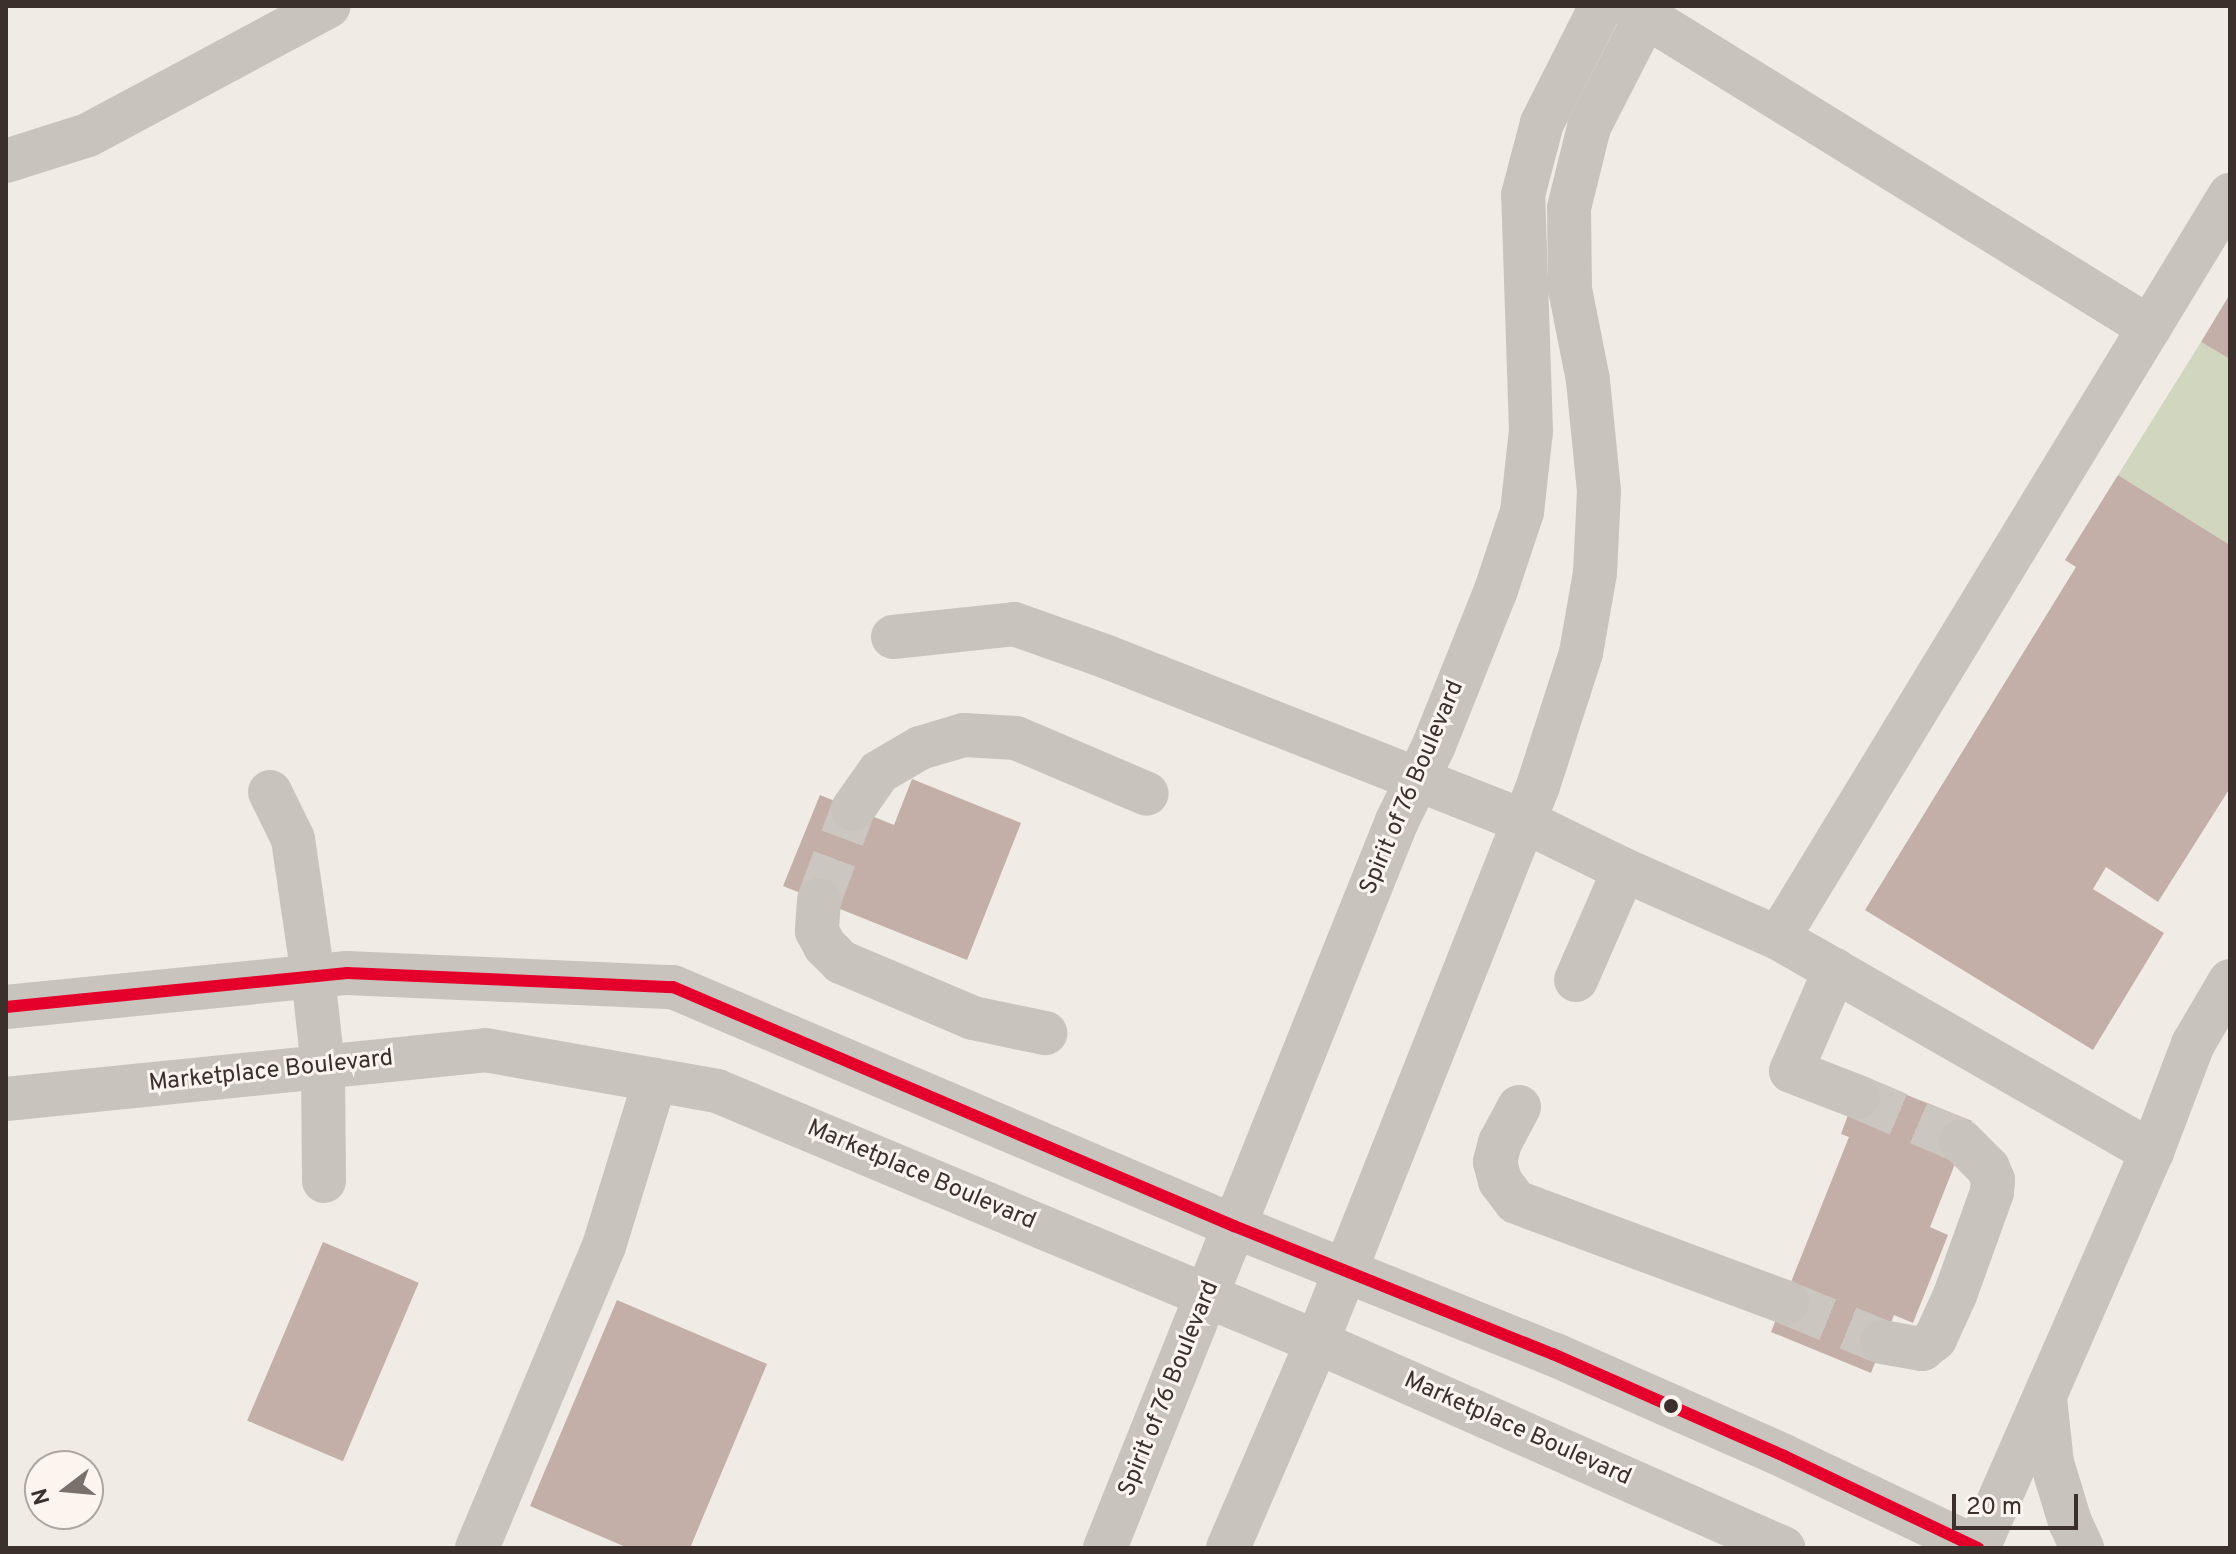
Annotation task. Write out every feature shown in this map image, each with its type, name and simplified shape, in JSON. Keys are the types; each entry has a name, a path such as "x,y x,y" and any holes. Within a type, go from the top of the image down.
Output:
{"street":[{"path":"6,161 88,135 329,6"},
{"name":"Spirit of 76 Boulevard","path":"1105,1548 1496,590 1522,512 1531,431 1523,195 1542,123 1601,6"},
{"path":"1228,1548 1317,1342 1524,821 1566,706 1581,653 1595,573 1599,491 1588,380 1570,289 1569,208 1589,127 1643,10 2150,328"},
{"path":"1778,938 2230,195"},
{"path":"893,637 1014,624 1418,777 1524,821 1624,870 1778,938 2152,1152"},
{"path":"853,809 879,772 920,748 964,735 1016,738 1147,794"},
{"path":"270,792 293,839 313,976 323,1067 324,1181"},
{"path":"1576,980 1624,870"},
{"path":"819,900 817,931 825,946 841,962 973,1018 1045,1033"},
{"path":"1835,970 1791,1071 1858,1097"},
{"path":"6,1007 347,973 673,987 1234,1226 1553,1354 1784,1456 1978,1548 2152,1152 2193,1044 2230,981"},
{"name":"Marketplace Boulevard","path":"6,1099 485,1050 717,1091 1317,1342 1783,1548"},
{"path":"477,1548 604,1246 655,1080"},
{"path":"1519,1107 1500,1142 1495,1162 1500,1181 1516,1202 1787,1303"},
{"path":"1882,1342 1922,1349 1935,1339 1955,1295 1993,1180 1988,1168 1961,1141"},
{"path":"2045,1395 2052,1463 2070,1522 2082,1548"}],"green space":[{"path":"2201,342 2230,359 2230,545 2118,475"}],"building":[{"path":"2230,294 2230,359 2201,342"},
{"path":"2118,475 2230,545 2230,788 2158,902 2106,867 2093,889 2164,933 2093,1050 1865,910 2076,567 2065,560"},
{"path":"912,779 1021,823 967,960 783,886 820,795 894,825"},
{"path":"1862,1077 1972,1121 1930,1227 1948,1235 1913,1323 1894,1315 1871,1373 1771,1332 1849,1137 1841,1134"},
{"path":"323,1242 419,1283 343,1461 247,1421"},
{"path":"617,1300 767,1364 690,1548 628,1548 530,1506"}],"tunnel":[{"path":"819,900 853,809"},
{"path":"1858,1097 1961,1141"},
{"path":"1787,1303 1882,1342"}],"transit line":[{"path":"6,1007 347,973 673,987 1234,1226 1553,1354 1784,1456 1978,1548"}]}
